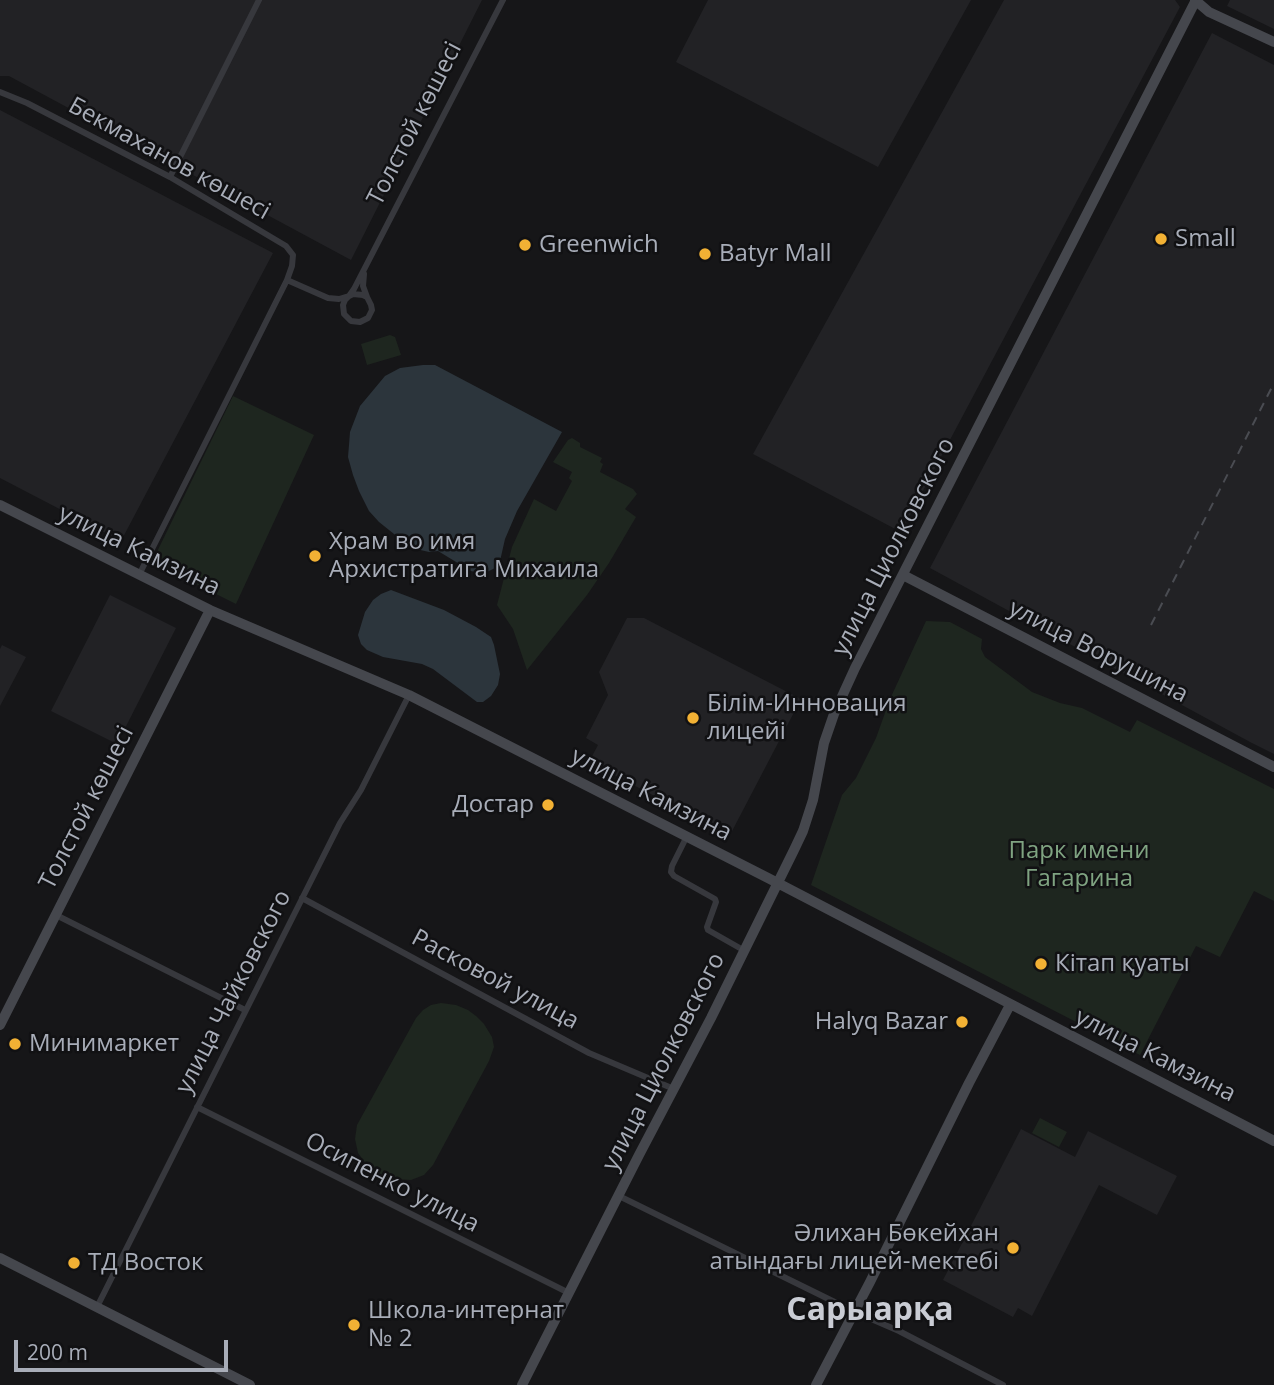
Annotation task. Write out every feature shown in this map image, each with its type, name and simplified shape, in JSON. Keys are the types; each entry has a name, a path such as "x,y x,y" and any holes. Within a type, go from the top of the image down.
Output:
{"street":[{"path":"170,177 259,0"},
{"name":"Толстой көшесі","path":"349,296 503,0"},
{"path":"1196,0 1209,12 1274,43"},
{"name":"улица Циолковского","path":"523,1385 779,884 813,800 824,743 834,713 1196,0"},
{"name":"Бекмаханов көшесі","path":"0,92 27,103 170,177 286,246 293,255 288,280"},
{"path":"139,575 288,280 328,298 347,318 360,322 368,318 372,310 363,286 365,268"},
{"path":"328,298 340,299 358,294 367,297"},
{"path":"344,314 343,304 349,296"},
{"name":"улица Камзина","path":"0,505 210,610 409,695 1274,1141"},
{"name":"улица Ворушина","path":"903,575 1274,767"},
{"name":"Толстой көшесі","path":"0,1025 210,610"},
{"name":"улица Чайковского","path":"97,1307 340,823 361,790 409,695"},
{"path":"687,836 671,872 715,899 708,930 745,951"},
{"name":"Расковой улица","path":"302,898 589,1053 674,1089"},
{"path":"56,915 245,1010"},
{"path":"816,1385 1010,1005"},
{"name":"Осипенко улица","path":"197,1107 569,1293"},
{"path":"619,1196 899,1331 1003,1385"},
{"path":"0,1258 250,1385"}],"shaded area":[{"path":"0,0 482,0 351,260 9,76 0,76"},
{"path":"708,0 971,0 878,167 676,62"},
{"path":"1004,0 1175,0 1180,7 901,532 753,454"},
{"path":"1230,0 1274,0 1274,29 1227,6"},
{"path":"1212,33 1274,65 1274,754 930,568"},
{"path":"0,110 273,253 121,541 0,478"},
{"path":"435,365 562,432 517,511 505,539 500,561 495,568 487,572 471,571 438,551 412,548 369,511 353,475 348,457 350,432 360,406 385,376 400,368"},
{"path":"391,590 444,610 491,637 500,674 498,685 491,696 483,702 477,702 433,669 422,664 383,657 367,650 361,644 358,635 365,612 373,600"},
{"path":"110,595 176,628 117,744 51,711"},
{"name":"Білім-Инновация лицейі","path":"627,618 644,618 801,699 730,835 589,762 598,745 586,738 608,695 599,672"},
{"path":"2,645 26,657 0,706 0,649"},
{"name":"Әлихан Бөкейхан атындағы лицей-мектебі","path":"1021,1129 1075,1157 1088,1131 1177,1176 1157,1215 1099,1185 1032,1316 1018,1308 1013,1317 943,1280"}],"green space":[{"path":"390,335 395,337 401,355 367,365 361,344"},
{"path":"233,396 314,435 236,604 152,562"},
{"path":"572,438 580,443 580,447 602,458 600,472 633,489 637,494 625,509 636,517 587,595 527,670 513,629 497,605 512,547 534,499 556,511 572,481 569,478 572,472 553,462"},
{"name":"Парк имени Гагарина","path":"926,621 950,622 982,639 981,649 985,657 1032,692 1082,708 1130,732 1137,720 1274,789 1274,901 1254,891 1220,957 1196,946 1140,1055 811,885 842,795 856,778 876,738 890,699"},
{"path":"431,1005 456,1005 476,1016 492,1037 494,1047 433,1165 424,1175 411,1180 381,1175 367,1165 358,1153 355,1139 357,1125 416,1018"},
{"path":"1040,1118 1067,1132 1059,1147 1032,1133"}],"railway":[{"path":"1151,625 1274,383"}],"place":[{"name":"Small","path":"1161,239"},
{"name":"Greenwich","path":"525,245"},
{"name":"Batyr Mall","path":"705,254"},
{"name":"Храм во имя Архистратига Михаила","path":"315,556"},
{"name":"Білім-Инновация лицейі","path":"693,718"},
{"name":"Достар","path":"548,805"},
{"name":"Кітап қуаты","path":"1041,964"},
{"name":"Halyq Bazar","path":"962,1022"},
{"name":"Минимаркет","path":"15,1044"},
{"name":"Әлихан Бөкейхан атындағы лицей-мектебі","path":"1013,1248"},
{"name":"ТД Восток","path":"74,1263"},
{"name":"Школа-интернат № 2","path":"354,1325"}],"district":[{"name":"Сарыарқа","path":"870,1311"}]}
